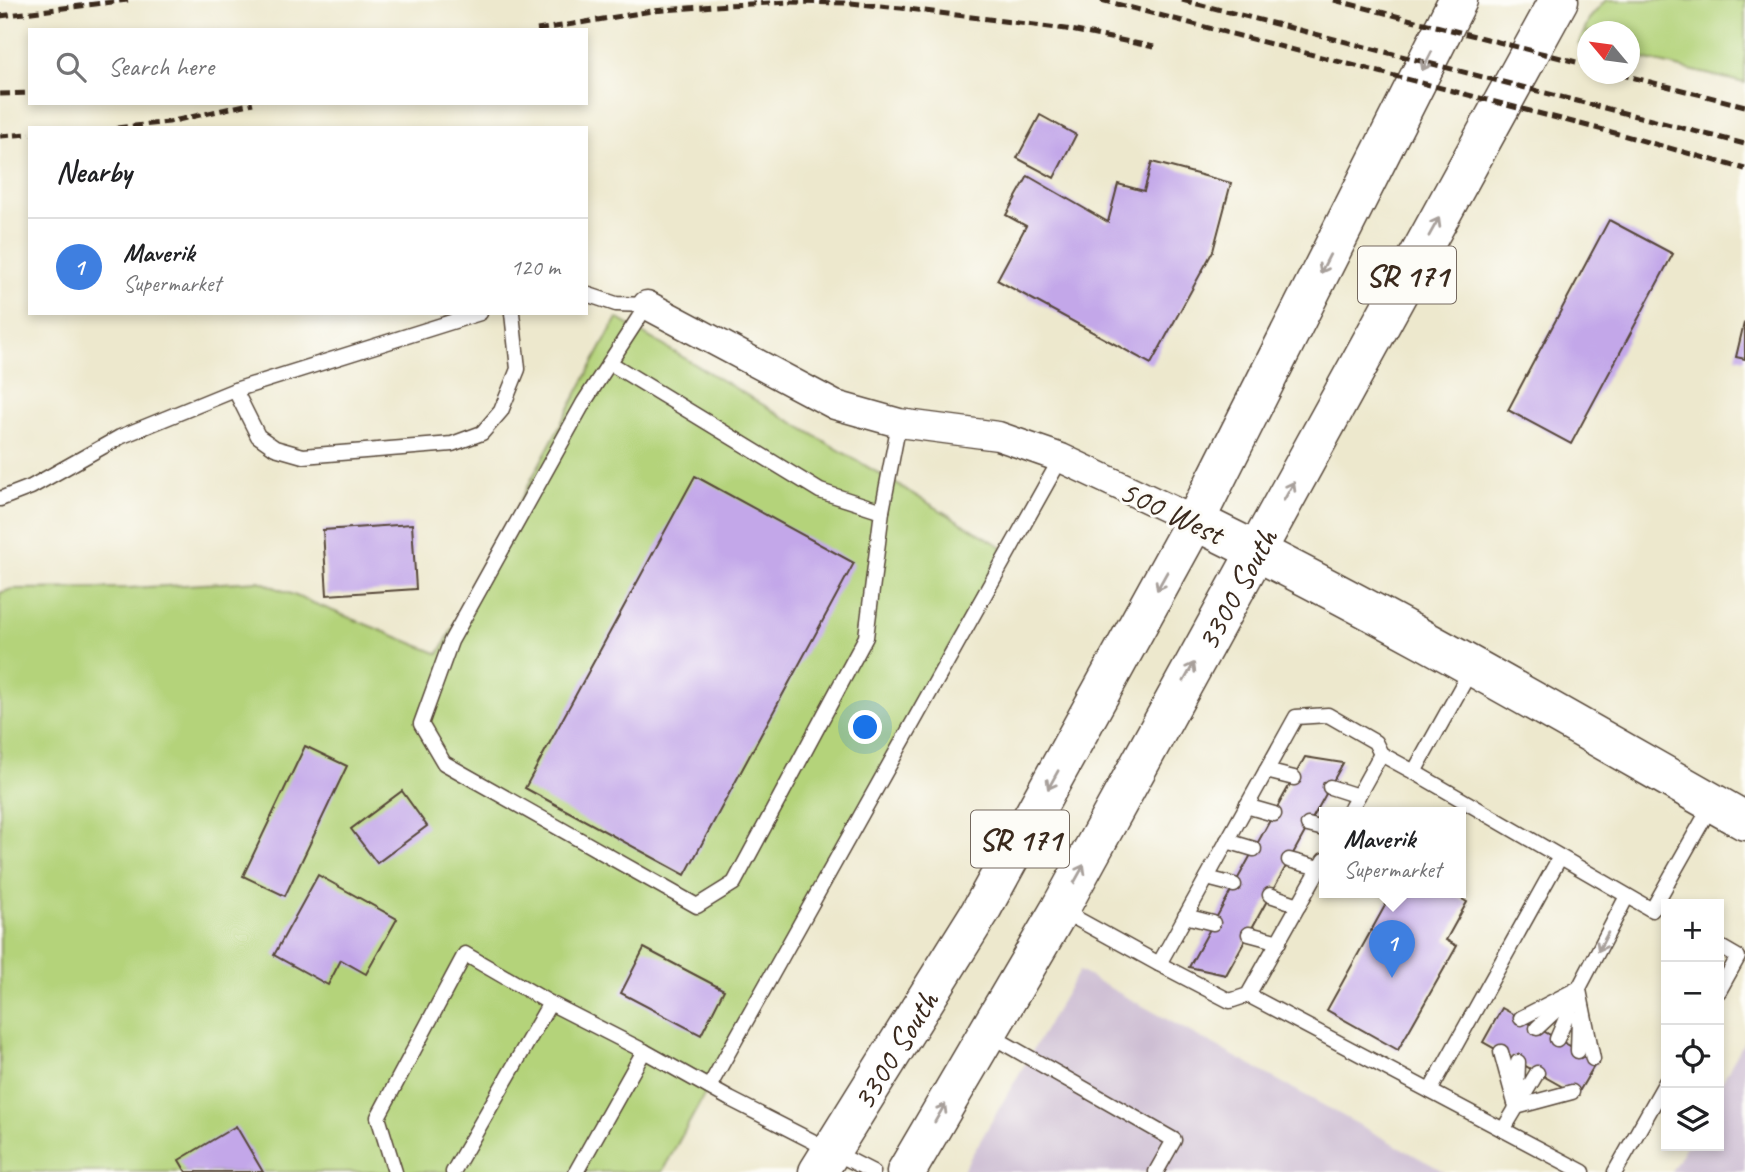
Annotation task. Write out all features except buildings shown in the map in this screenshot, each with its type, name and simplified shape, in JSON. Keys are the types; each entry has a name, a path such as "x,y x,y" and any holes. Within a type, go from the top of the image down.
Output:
{"main road":[{"name":"3300 South","path":"825,1161 980,912 1195,521 1458,0"},
{"name":"3300 South","path":"906,1172 1060,909 1559,0"},
{"name":"500 West","path":"1195,521 1472,667 1729,812"}],"street":[{"name":"500 West","path":"647,305 835,405 899,422 998,436 1061,458 1195,521"}],"lane":[{"path":"588,295 616,304 647,305"},
{"path":"647,305 584,402 451,641 421,724 444,763 696,906 734,883 866,638 882,511 899,422"},
{"path":"0,499 31,487 120,437 234,390 474,315"},
{"path":"234,390 258,436 275,448 303,456 452,444 482,433 501,411 518,369 512,315"},
{"path":"610,363 820,491 882,511"},
{"path":"709,1087 1061,458"},
{"path":"1414,772 1472,667"},
{"path":"1159,964 1296,717 1328,715 1375,742 1381,754 1661,915"},
{"path":"1352,807 1381,754"},
{"path":"1266,771 1294,778"},
{"path":"1330,787 1358,796"},
{"path":"1247,806 1274,814"},
{"path":"1653,910 1729,812"},
{"path":"1308,825 1319,828"},
{"path":"1227,841 1254,849"},
{"path":"1430,1091 1560,858"},
{"path":"1289,860 1319,864"},
{"path":"1060,909 1230,1001 1248,995 1319,869"},
{"path":"1207,878 1234,885"},
{"path":"1270,895 1299,905"},
{"path":"1557,1039 1579,988 1627,896"},
{"path":"1185,916 1213,923"},
{"path":"1249,934 1279,942"},
{"path":"1724,949 1738,957 1724,982"},
{"path":"394,1172 378,1117 465,954 550,1003 709,1087 825,1161 873,1172"},
{"path":"1521,1018 1579,988"},
{"path":"1537,1028 1579,988"},
{"path":"1578,1051 1579,988"},
{"path":"1579,988 1593,1059"},
{"path":"1248,995 1583,1172"},
{"path":"453,1172 550,1003"},
{"path":"987,1033 1174,1140 1156,1172"},
{"path":"576,1172 644,1051"},
{"path":"1501,1052 1516,1107"},
{"path":"1516,1107 1518,1062"},
{"path":"1503,1130 1537,1073"},
{"path":"1516,1107 1558,1085"},
{"path":"1615,1172 1663,1088"},
{"path":"1516,1107 1572,1092"}],"shaded area":[{"path":"1079,971 1445,1172 962,1172"},
{"path":"1745,1040 1745,1172 1671,1172 1683,1151 1724,1151 1724,1078"}],"green space":[{"path":"1606,0 1745,0 1745,83 1640,58 1640,21 1588,21"},
{"path":"617,318 1004,548 662,1172 0,1172 0,593 12,589 129,588 259,581 439,654"}],"railway":[{"path":"0,16 128,0"},
{"path":"1101,0 1745,169"},
{"path":"1182,0 1745,144"},
{"path":"1334,0 1577,62"},
{"path":"549,28 652,11 791,2 851,3 1066,29 1154,47"},
{"path":"1640,79 1745,106"},
{"path":"0,94 28,93"},
{"path":"134,126 169,122 244,105"},
{"path":"0,136 28,134"}],"place":[{"name":"Maverik","path":"1392,978"}]}
